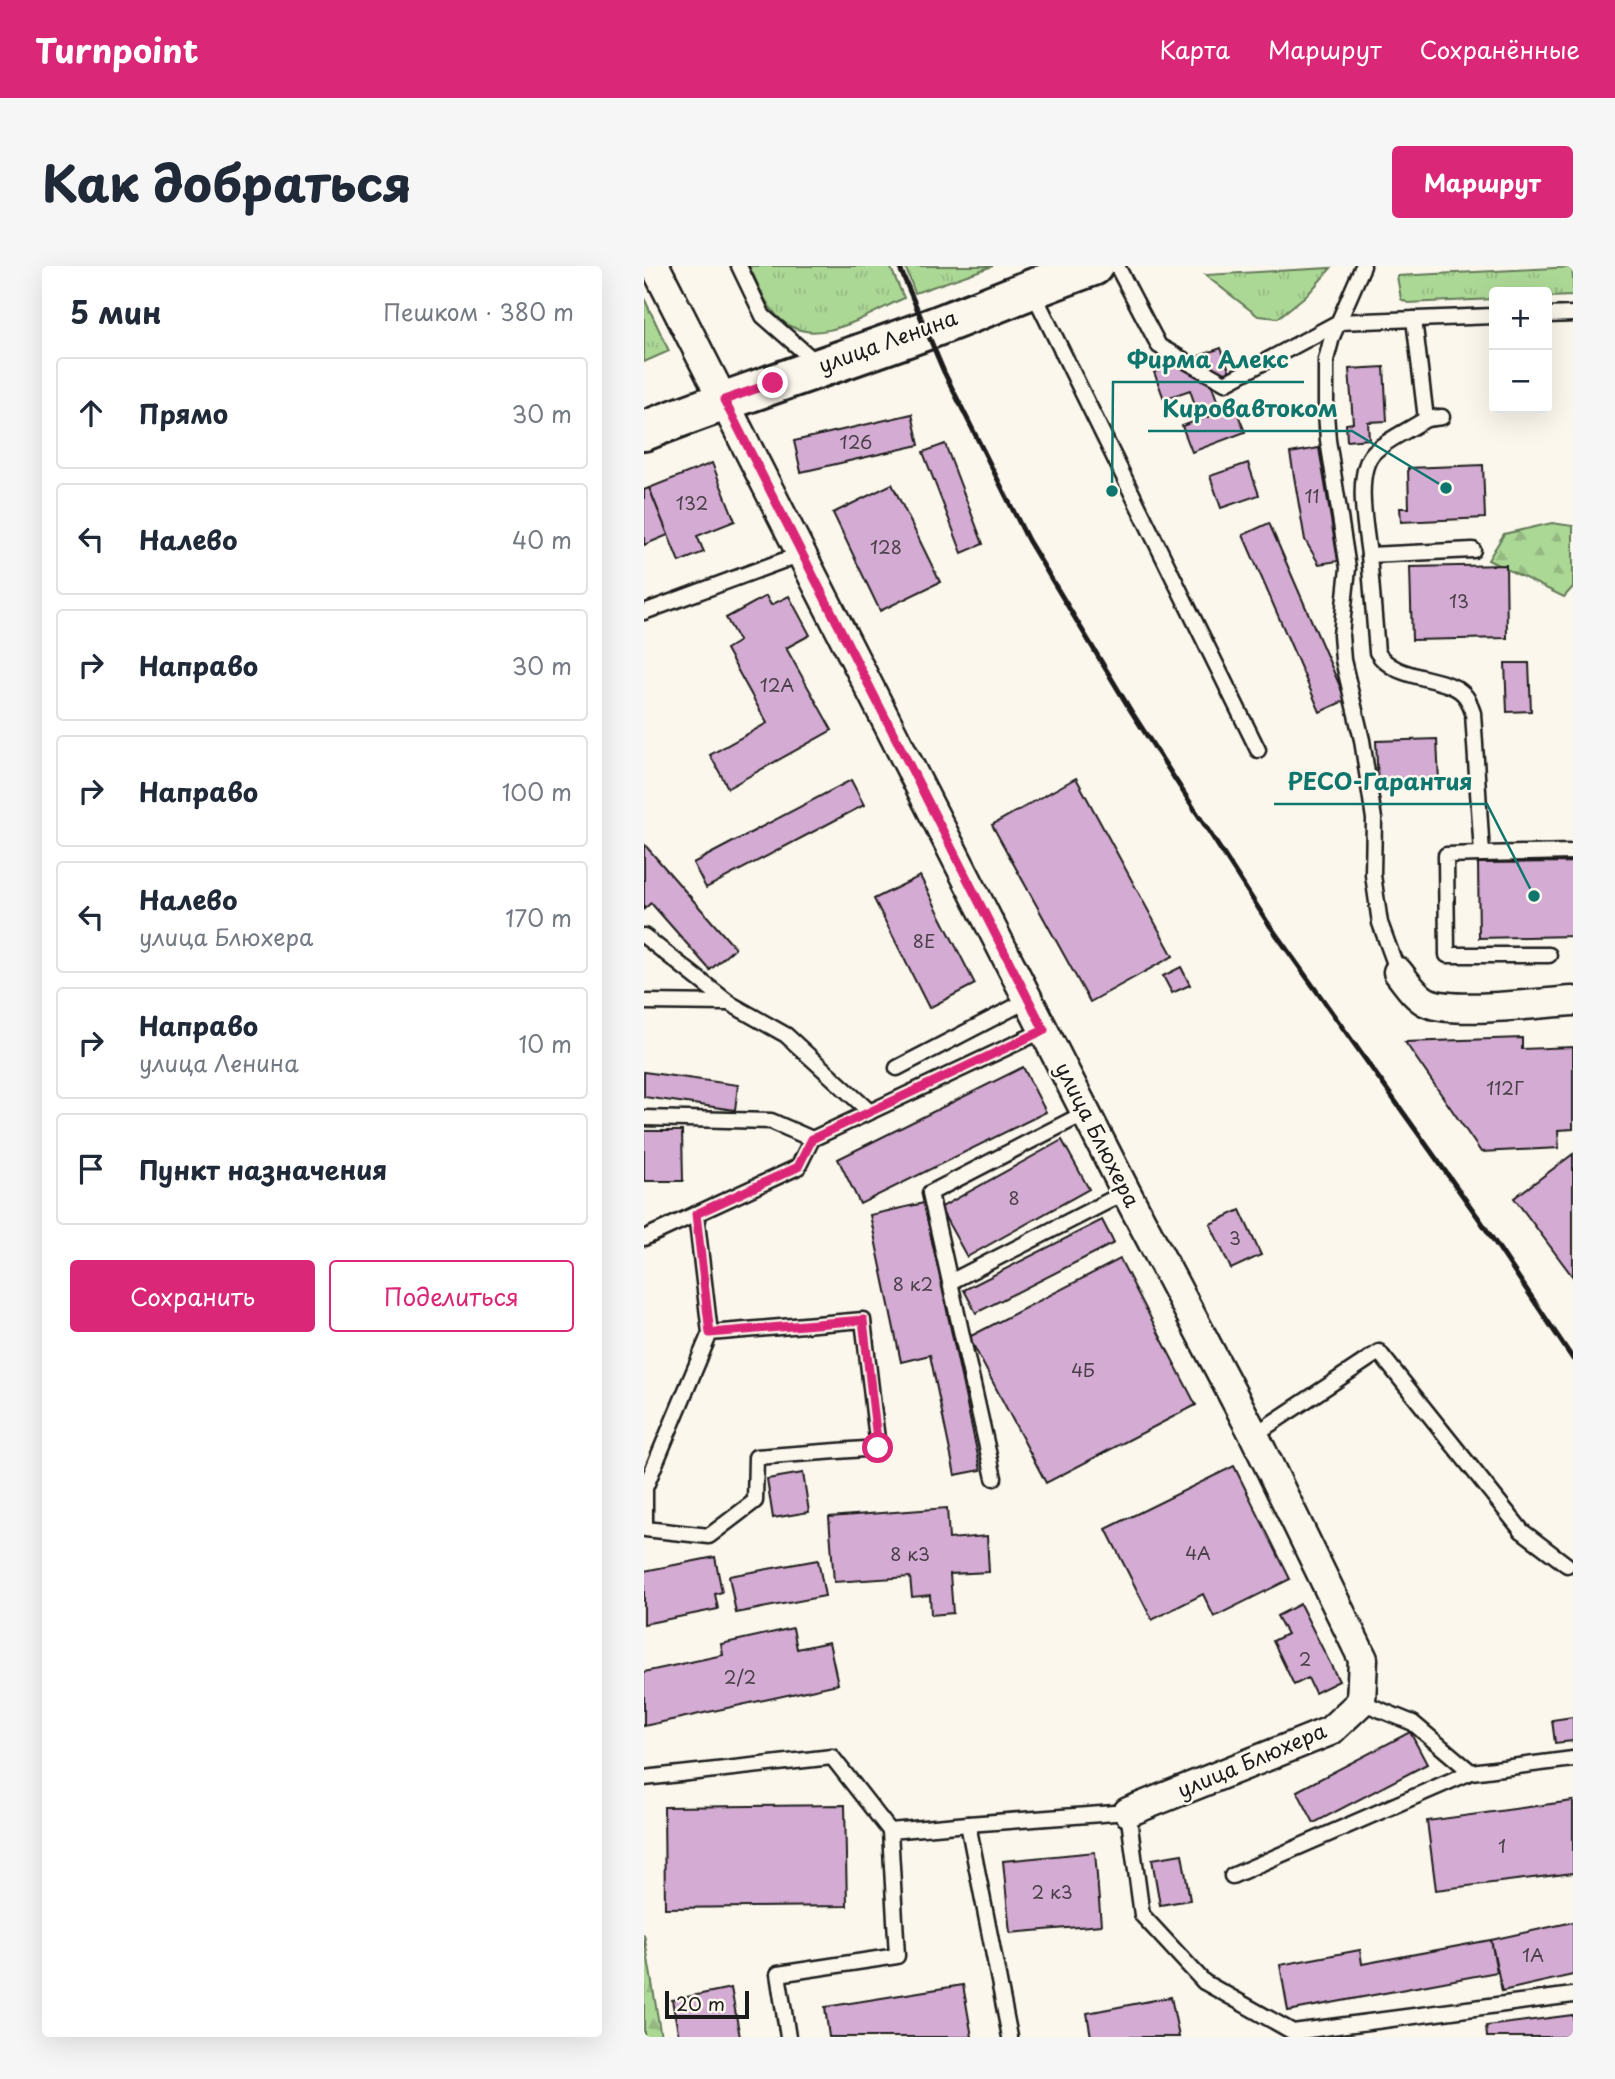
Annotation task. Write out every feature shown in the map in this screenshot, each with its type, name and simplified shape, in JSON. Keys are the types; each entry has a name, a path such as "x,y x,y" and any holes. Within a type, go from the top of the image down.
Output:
{"main road":[{"name":"улица Ленина","path":"644,431 724,400 925,330 1031,287 1093,266"}],"street":[{"name":"улица Блюхера","path":"655,266 1085,1113 1254,1435 1363,1659 1361,1702 1330,1731 1128,1812"},
{"path":"1398,972 1411,989 1427,1003 1448,1008 1573,1001"}],"lane":[{"path":"739,266 763,316 820,366"},
{"path":"1117,266 1159,346 1226,383 1339,322 1489,316"},
{"path":"1363,266 1332,337 1326,360 1328,440 1348,568 1340,635 1343,660 1362,740 1374,819 1373,875 1380,923 1398,972"},
{"path":"1031,287 1258,750"},
{"path":"1552,314 1573,314"},
{"path":"1415,319 1426,419"},
{"path":"1442,417 1426,419 1375,451 1369,459 1363,478 1377,652 1383,662 1394,668 1457,689 1466,697 1473,713 1482,854"},
{"path":"1369,555 1473,550"},
{"path":"644,612 802,554"},
{"path":"1549,955 1447,955 1446,855 1573,852"},
{"path":"644,936 729,1003 786,1035 870,1112"},
{"path":"897,1068 1028,1000"},
{"path":"644,1002 729,1003"},
{"path":"644,1238 798,1167 812,1139 1044,1030"},
{"path":"994,1478 930,1193 1085,1113"},
{"path":"644,1118 771,1121 812,1139"},
{"path":"950,1282 1126,1192"},
{"path":"696,1214 710,1333 645,1488 645,1529 709,1536 755,1501 756,1457 878,1448 863,1320 710,1333"},
{"path":"1254,1435 1379,1352 1522,1531 1567,1565"},
{"path":"1361,1702 1413,1723 1471,1772"},
{"path":"644,1778 832,1757 890,1831 897,1956 778,1974 788,2037"},
{"path":"1232,1876 1471,1772 1573,1759"},
{"path":"890,1831 1128,1812 1142,1915 1204,1982 1293,2032 1355,2031 1573,1995"},
{"path":"968,1824 1010,2037"}],"green space":[{"path":"749,266 890,266 904,298 841,327 824,331 793,328 774,313"},
{"path":"905,266 993,266 915,293"},
{"path":"1573,267 1573,296 1552,297 1552,287 1489,287 1489,299 1408,303 1401,299 1397,276"},
{"path":"1331,268 1309,293 1278,318 1258,316 1205,275"},
{"path":"644,298 669,351 644,362"},
{"path":"1552,523 1573,526 1573,587 1564,597 1488,560 1504,534"},
{"path":"644,1934 661,2037 644,2037"}],"building":[{"path":"1221,348 1231,375 1211,383 1221,412 1200,420 1190,390 1164,399 1154,372"},
{"path":"1384,367 1387,421 1368,422 1369,439 1347,441 1346,424 1353,423 1349,369"},
{"path":"1235,407 1245,432 1192,452 1182,426"},
{"path":"912,414 919,445 801,472 794,441"},
{"path":"945,444 983,544 962,553 923,452"},
{"path":"1319,448 1338,561 1319,564 1305,540 1290,453"},
{"path":"712,463 735,521 697,536 704,552 679,562 649,488"},
{"path":"1248,463 1259,495 1221,508 1210,476"},
{"path":"1483,465 1485,518 1401,522 1400,508 1409,508 1408,468"},
{"path":"892,484 940,582 880,611 833,513"},
{"path":"649,488 668,535 644,545 644,490"},
{"path":"1269,523 1346,700 1320,712 1243,535"},
{"path":"1506,565 1507,638 1412,640 1410,567"},
{"path":"766,596 771,605 789,596 810,635 786,648 832,730 728,788 710,755 767,723 726,649 739,641 726,618"},
{"path":"1505,663 1529,663 1531,711 1507,712"},
{"path":"1437,739 1439,782 1378,784 1376,741"},
{"path":"1076,778 1173,956 1090,1002 992,825"},
{"path":"851,780 864,805 706,888 693,863"},
{"path":"644,844 735,948 710,970 651,903 644,909"},
{"path":"1573,862 1573,936 1479,938 1478,863"},
{"path":"920,876 975,984 929,1008 874,899"},
{"path":"1181,967 1190,985 1172,993 1163,976"},
{"path":"1522,1038 1522,1049 1573,1047 1573,1129 1558,1130 1559,1148 1481,1152 1405,1042"},
{"path":"1023,1067 1046,1112 860,1204 838,1159"},
{"path":"644,1072 738,1085 735,1110 644,1097"},
{"path":"644,1131 682,1131 683,1181 644,1181"},
{"path":"1062,1140 1089,1189 967,1257 940,1208"},
{"path":"1573,1154 1573,1277 1514,1198"},
{"path":"924,1203 981,1470 955,1475 930,1355 901,1362 870,1215"},
{"path":"1240,1210 1261,1255 1231,1269 1210,1224"},
{"path":"1102,1220 1114,1243 976,1313 964,1290"},
{"path":"1120,1259 1196,1405 1046,1483 969,1337"},
{"path":"1234,1466 1290,1579 1214,1617 1203,1594 1152,1620 1106,1529"},
{"path":"803,1473 809,1512 773,1518 767,1479"},
{"path":"947,1508 949,1539 987,1536 989,1572 950,1574 953,1613 931,1615 930,1595 912,1597 910,1577 834,1582 829,1517"},
{"path":"715,1557 722,1592 715,1594 718,1609 644,1624 644,1571"},
{"path":"818,1560 825,1596 736,1613 729,1576"},
{"path":"1300,1604 1339,1681 1315,1693 1308,1678 1294,1685 1273,1641 1287,1634 1277,1616"},
{"path":"793,1628 797,1649 829,1642 838,1684 644,1726 644,1672 723,1655 721,1644"},
{"path":"1573,1717 1573,1741 1555,1743 1552,1720"},
{"path":"1410,1732 1427,1764 1314,1823 1297,1791"},
{"path":"1573,1801 1573,1873 1436,1890 1427,1821"},
{"path":"845,1805 847,1906 665,1908 664,1807"},
{"path":"1095,1852 1101,1925 1010,1933 1003,1861"},
{"path":"1182,1854 1190,1900 1160,1905 1152,1859"},
{"path":"1573,1922 1573,1975 1502,1991 1491,1940"},
{"path":"1491,1940 1497,1972 1288,2011 1280,1965 1360,1950 1362,1964"},
{"path":"963,1985 972,2037 829,2037 825,2007"},
{"path":"731,1988 740,2037 679,2037 672,2000"},
{"path":"1171,1997 1179,2037 1091,2037 1087,2013"},
{"path":"1573,2015 1573,2037 1487,2037 1486,2026"}],"railway":[{"path":"899,266 944,372 1028,540 1131,711 1268,923 1480,1220 1573,1359"}],"place":[{"name":"Кировавтоком","path":"1446,488"},
{"name":"Фирма Алекс","path":"1112,491"},
{"name":"РЕСО-Гарантия","path":"1534,896"}],"route":[{"path":"773,383 724,400 1044,1030 812,1139 798,1167 696,1214 710,1333 863,1320 878,1448"}]}
